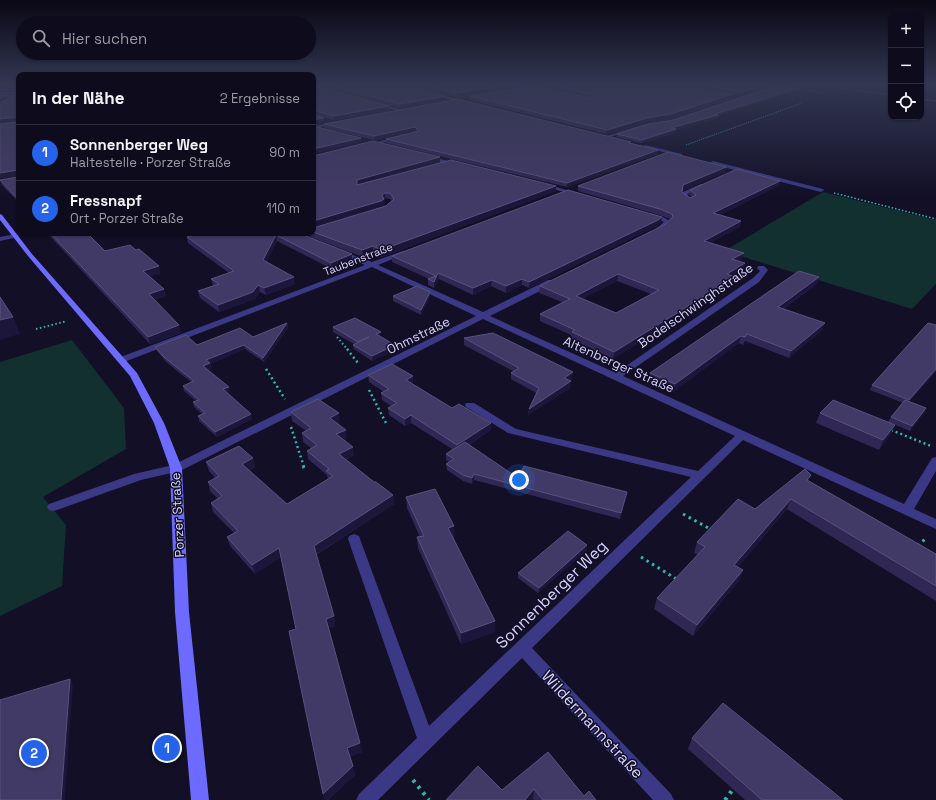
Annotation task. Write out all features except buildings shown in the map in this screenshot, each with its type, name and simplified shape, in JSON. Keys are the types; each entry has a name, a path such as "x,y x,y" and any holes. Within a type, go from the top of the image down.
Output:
{"main road":[{"name":"Porzer Straße","path":"0,216 83,317 134,375 159,423 176,468 182,612 200,800"}],"street":[{"path":"328,121 334,123"},
{"path":"606,137 658,121"},
{"path":"316,127 342,122"},
{"path":"316,129 322,131"},
{"path":"598,135 614,139"},
{"path":"364,143 372,143 402,137"},
{"path":"372,143 389,148"},
{"path":"642,146 684,156"},
{"path":"657,157 670,152"},
{"path":"420,155 466,166"},
{"path":"706,162 821,190"},
{"path":"436,167 451,163"},
{"path":"731,173 737,170"},
{"path":"690,200 685,198 685,193 711,181"},
{"path":"536,184 581,195"},
{"path":"552,197 581,186"},
{"path":"644,213 668,222 666,225 651,232"},
{"path":"0,239 16,236"},
{"name":"Altenberger Straße","path":"332,249 373,265 936,524"},
{"name":"Taubenstraße","path":"121,360 410,250"},
{"name":"Bodelschwinghstraße","path":"616,377 756,280 763,273 764,270 761,268"},
{"name":"Ohmstraße","path":"53,507 138,477 176,468 559,279"},
{"path":"470,405 512,431 661,467 701,475"},
{"name":"Sonnenberger Weg","path":"365,800 743,434"},
{"path":"907,510 936,461"},
{"path":"354,539 426,740"},
{"name":"Wildermannstraße","path":"522,648 665,800"}],"path":[{"path":"685,146 751,121"},
{"path":"821,190 936,219"},
{"path":"36,329 83,317"},
{"path":"337,337 365,376 386,423"},
{"path":"266,369 289,413 304,468"},
{"path":"888,429 936,448"},
{"path":"669,505 714,532"},
{"path":"916,549 931,533"},
{"path":"626,547 680,581"},
{"path":"402,765 429,800"},
{"path":"725,800 733,789"}],"green space":[{"path":"823,192 936,220 936,284 912,309 724,251"},
{"path":"72,340 124,408 126,449 43,497 66,525 62,586 0,616 0,362"}],"place":[{"name":"Sonnenberger Weg","path":"167,748"},
{"name":"Fressnapf","path":"34,753"}]}
